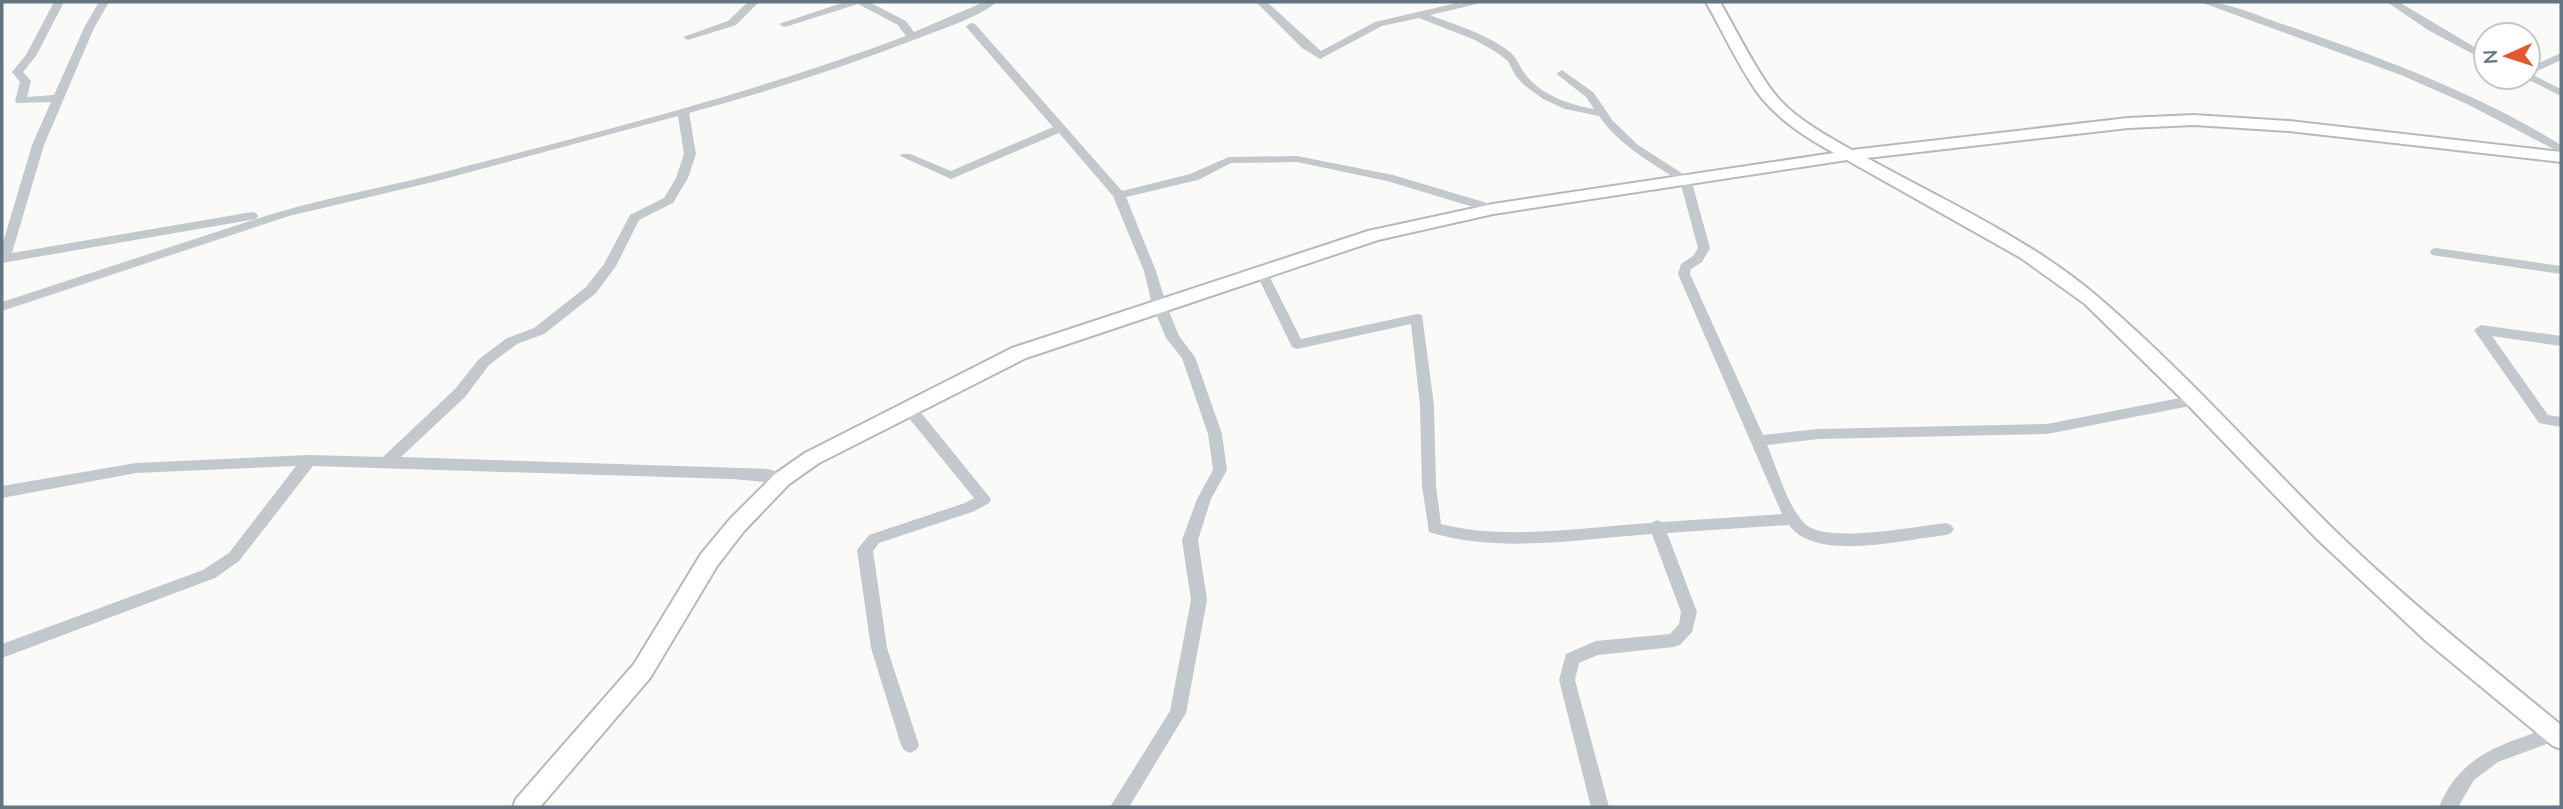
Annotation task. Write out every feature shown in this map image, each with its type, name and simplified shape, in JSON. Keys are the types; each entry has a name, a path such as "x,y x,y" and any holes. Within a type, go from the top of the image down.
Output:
{"street":[{"path":"58,98 21,101 26,81 17,72 31,56 59,2"},
{"path":"104,2 89,28 38,145 3,259 207,223 286,213"},
{"path":"688,37 732,23 754,2"},
{"path":"784,24 855,2"},
{"path":"862,2 902,23 912,37"},
{"path":"2,307 286,213 433,178 750,93 912,37 992,2"},
{"path":"1261,2 1320,56 1379,24 1473,2"},
{"path":"1713,2 1764,91 1788,117 1810,134 2027,254 2091,300 2364,570 2435,635 2557,736"},
{"path":"2205,2 2356,51 2496,114 2561,150"},
{"path":"2392,2 2472,50"},
{"path":"1420,15 1488,43 1512,58 1521,76 1544,94 1580,111 1602,113"},
{"path":"971,26 1119,195 1150,271 1159,304 1173,338 1188,357 1215,434 1220,470 1204,499 1190,540 1199,600 1178,713 1119,807"},
{"path":"2542,65 2561,56"},
{"path":"1562,72 1590,95 1602,113 1634,148 1685,178 1704,248 1698,259 1685,267 1684,274 1797,526 1809,535 1854,541 1898,533 1946,529"},
{"path":"2542,84 2561,93"},
{"path":"387,462 460,393 484,362 512,341 539,331 591,290 610,266 634,218 669,200 690,154 683,111"},
{"path":"525,807 642,671 709,560 737,525 782,479 812,458 1019,353 1374,234 1493,209 1685,178 1851,155 2128,123 2194,120 2289,126 2561,157"},
{"path":"905,156 951,175 1060,128"},
{"path":"1119,195 1194,177 1229,160 1297,159 1389,178 1451,199 1493,209"},
{"path":"2436,252 2561,270"},
{"path":"1261,271 1297,344 1417,318 1427,405 1429,486 1434,528 1469,537 1525,537 1792,519"},
{"path":"2561,341 2481,330 2544,419 2561,422"},
{"path":"1757,441 1818,434 2047,429 2195,400"},
{"path":"909,408 984,499 970,507 874,539 865,550 879,648 910,745"},
{"path":"2,651 209,574 234,556 309,460"},
{"path":"2,492 136,468 309,460 730,473 768,475 782,479"},
{"path":"1600,807 1567,680 1572,659 1596,648 1674,640 1686,627 1689,612 1657,526"},
{"path":"2448,807 2469,774 2492,757 2557,736"}]}
